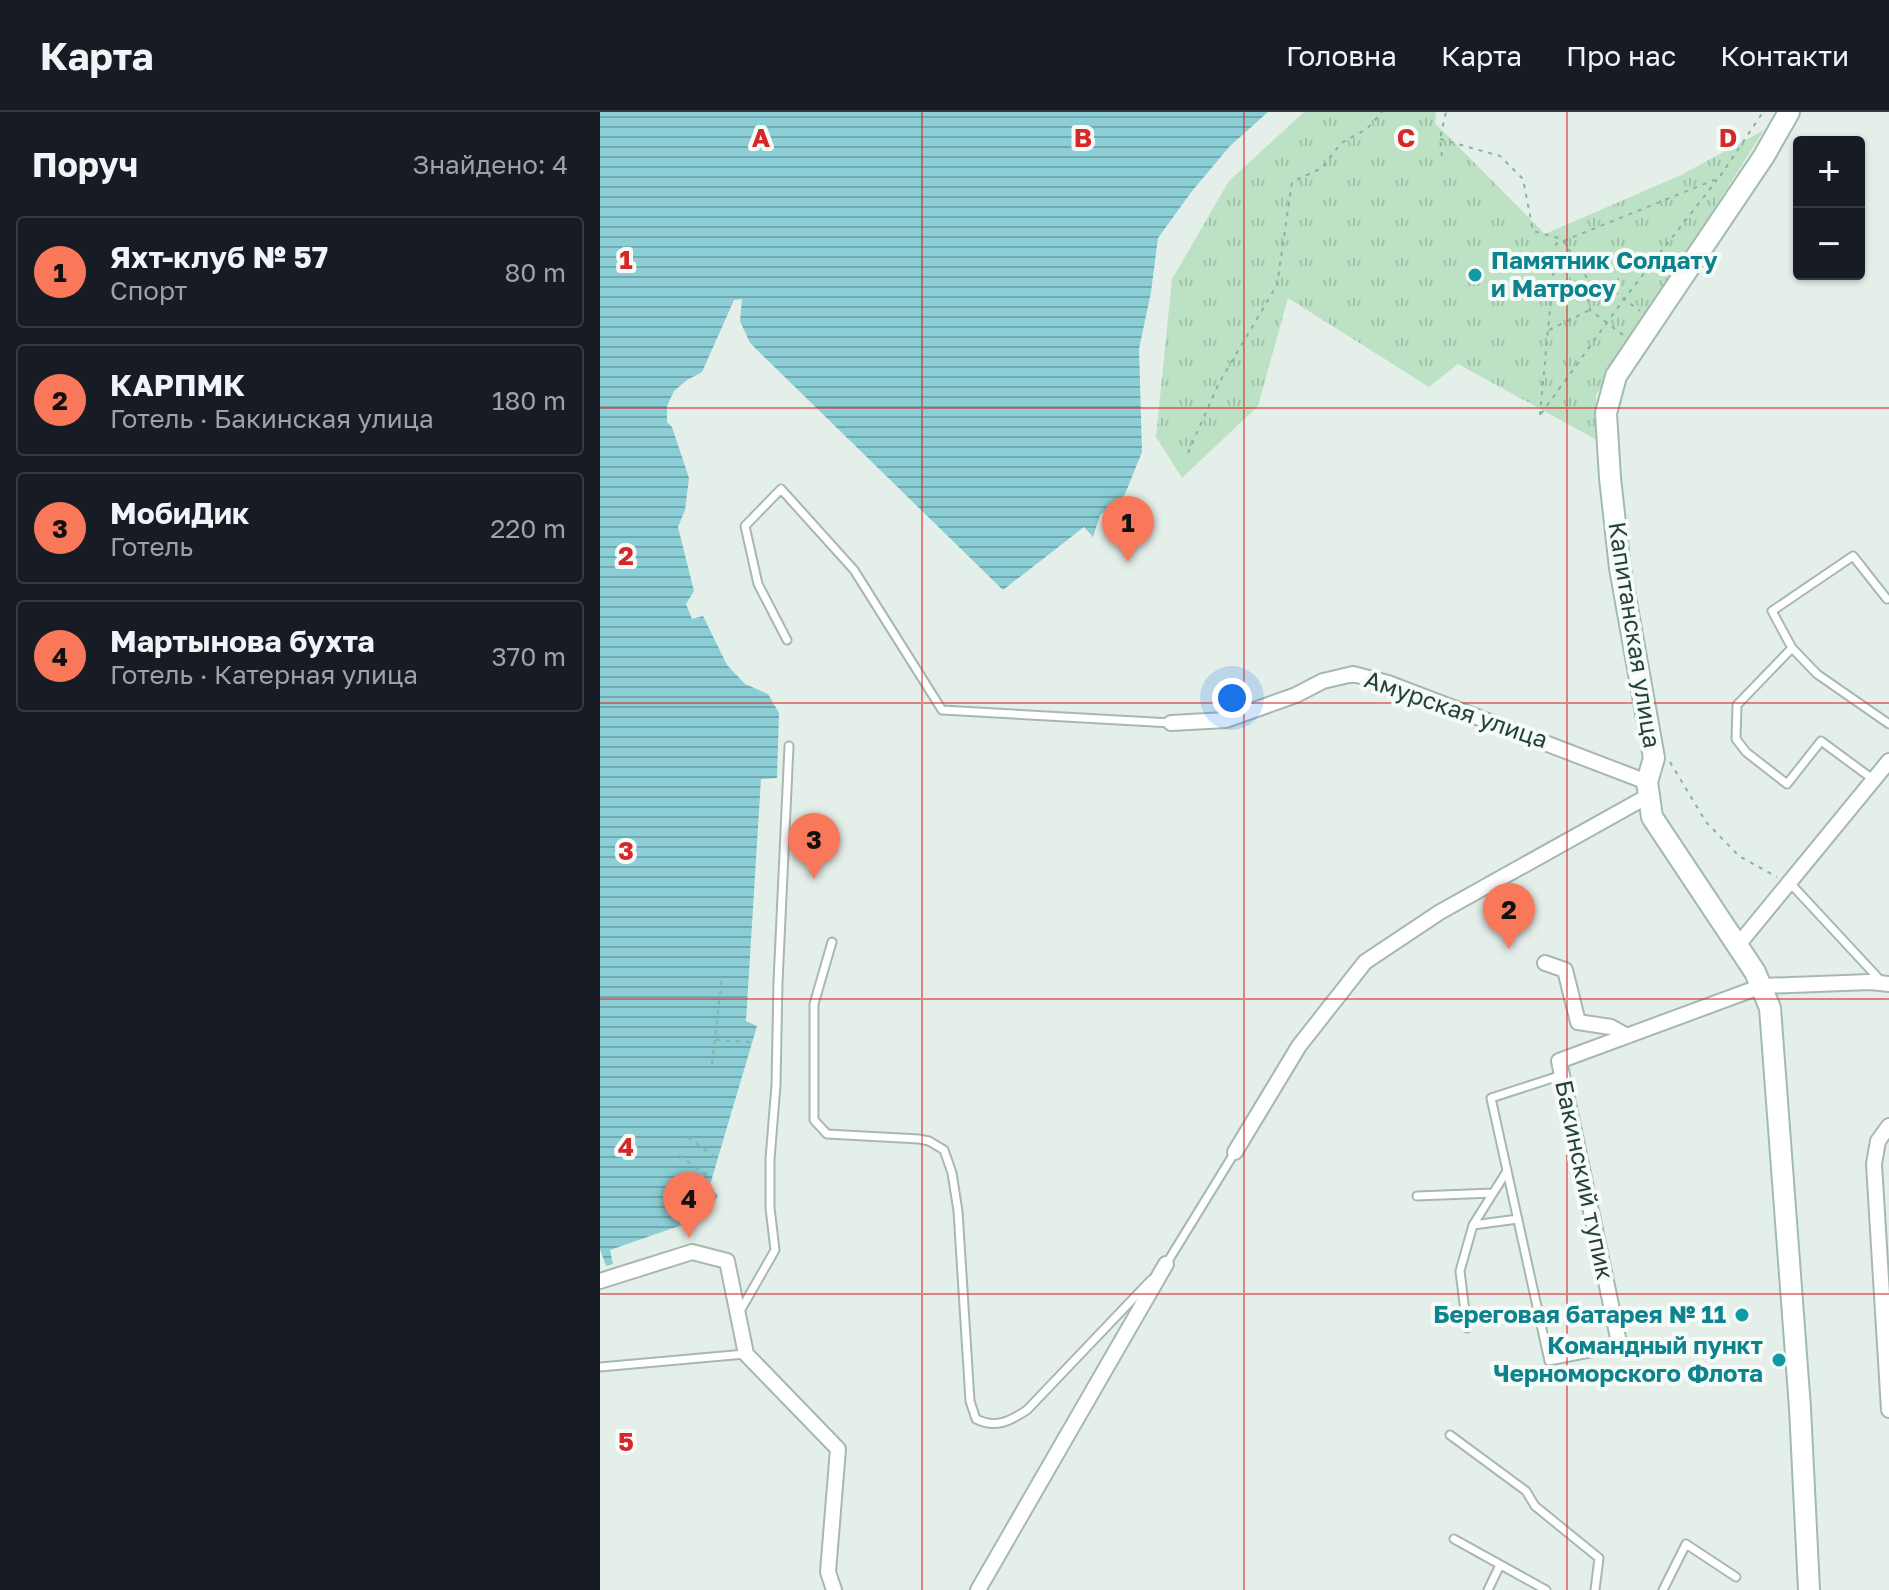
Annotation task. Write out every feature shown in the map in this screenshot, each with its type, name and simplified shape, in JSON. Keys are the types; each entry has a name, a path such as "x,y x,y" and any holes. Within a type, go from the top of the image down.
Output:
{"main road":[{"name":"Капитанская улица","path":"1648,789 1654,758 1620,568 1606,413 1616,376 1764,156 1789,112"},
{"path":"1648,789 1652,817 1738,945 1762,986 1770,1008 1800,1408 1809,1590"}],"street":[{"name":"Амурская улица","path":"1171,723 1226,720 1296,695 1323,681 1353,674 1388,683 1648,789"},
{"path":"1738,945 1889,761"},
{"path":"1235,1152 1299,1046 1365,962 1440,912 1648,789"},
{"path":"1545,963 1565,970 1578,1022 1611,1027 1627,1036"},
{"path":"1560,1068 1627,1036 1762,986 1885,983"},
{"name":"Бакинский тупик","path":"1560,1068 1620,1347"},
{"path":"1889,1126 1878,1141 1874,1164 1889,1410"},
{"path":"600,1281 692,1252 727,1261 746,1354 838,1449 828,1572 834,1590"},
{"path":"978,1590 1166,1264"}],"lane":[{"path":"787,640 758,584 745,526 781,489 854,570 942,710 1171,723"},
{"path":"1887,599 1853,556 1772,611 1792,648 1817,674 1889,724"},
{"path":"1792,648 1737,705 1736,739 1746,752 1787,784 1821,741 1874,780"},
{"path":"738,1315 775,1250 770,1208 770,1159 776,1085 789,746"},
{"path":"1790,883 1885,983"},
{"path":"832,942 814,1004 814,1120 827,1134 919,1139 944,1150 952,1173 958,1211 970,1401 976,1419 988,1424 1001,1424 1027,1410 1166,1264 1235,1152"},
{"path":"1560,1068 1491,1098 1549,1361 1620,1347"},
{"path":"1467,1328 1460,1271 1473,1225 1507,1171"},
{"path":"1417,1196 1493,1193"},
{"path":"1473,1225 1518,1219"},
{"path":"600,1367 746,1354"},
{"path":"1450,1435 1526,1491 1535,1506 1599,1558 1595,1590"},
{"path":"1454,1539 1546,1590"},
{"path":"1663,1590 1686,1544 1736,1577"},
{"path":"1488,1590 1500,1565"}],"path":[{"path":"1188,453 1219,383 1277,285 1292,182 1322,168 1341,143 1367,129 1382,112"},
{"path":"1442,156 1440,139 1446,112"},
{"path":"1719,178 1556,244 1540,415 1624,299 1719,178 1763,112"},
{"path":"1440,139 1500,156 1523,179 1533,231 1562,239 1593,287"},
{"path":"1624,299 1606,285 1593,287 1588,295 1590,310 1637,344"},
{"path":"1548,331 1590,310"},
{"path":"1654,758 1672,763 1706,822 1739,856 1790,883"},
{"path":"712,1064 722,978"},
{"path":"714,1040 752,1042"},
{"path":"688,1137 717,1159"},
{"path":"679,1155 712,1179"}],"green space":[{"path":"1304,112 1436,112 1435,123 1545,234 1681,175 1764,130 1596,395 1597,440 1458,364 1429,387 1288,298 1258,406 1182,478 1156,437 1172,279 1229,181"}],"water":[{"path":"600,112 1268,112 1230,146 1158,238 1139,349 1142,452 1123,499 1100,515 1093,537 1084,527 1003,590 750,343 740,321 742,299 734,300 702,372 674,391 667,406 667,422 672,427 689,478 685,510 678,527 694,591 686,604 692,619 703,616 727,665 745,684 768,694 779,713 777,778 761,779 746,1021 757,1026 709,1188 718,1195 705,1217 610,1250 613,1264 606,1266 600,1249"}],"place":[{"name":"Памятник Солдату и Матросу","path":"1475,275"},
{"name":"Яхт-клуб № 57","path":"1128,562"},
{"name":"МобиДик","path":"814,879"},
{"name":"КАРПМК","path":"1509,949"},
{"name":"Мартынова бухта","path":"689,1238"},
{"name":"Береговая батарея № 11","path":"1742,1315"},
{"name":"Командный пункт Черноморского Флота","path":"1779,1360"}]}
